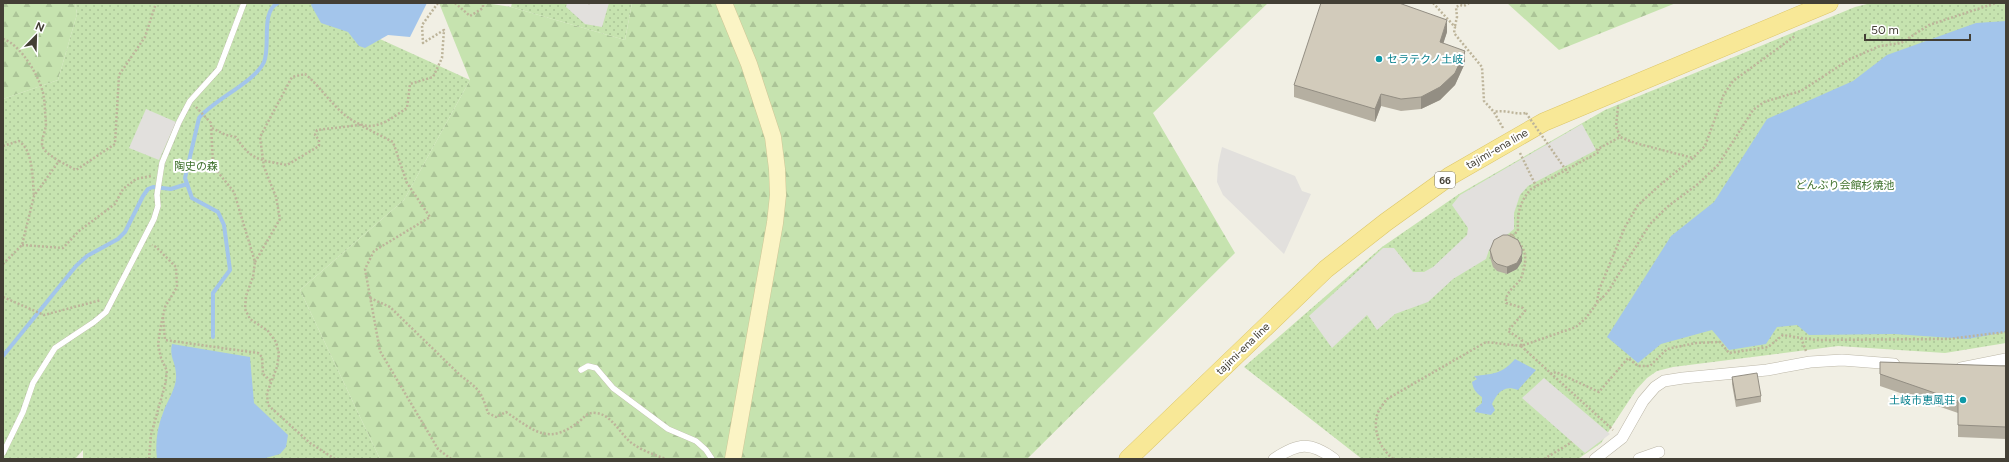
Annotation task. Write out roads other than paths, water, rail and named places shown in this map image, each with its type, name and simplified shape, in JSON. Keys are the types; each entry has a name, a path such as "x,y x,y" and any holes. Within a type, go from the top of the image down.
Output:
{"main road":[{"name":"tajimi-ena line","path":"1128,459 1326,269 1386,222 1450,176 1544,122 1829,3"}],"street":[{"path":"724,3 749,64 773,137 777,169 778,195 775,223 733,459"},
{"path":"1953,368 1961,368 2006,359"},
{"path":"1595,459 1622,438 1644,401 1655,388 1664,382 1683,378 1767,370 1810,362 1842,360 1906,364"},
{"path":"1274,459 1291,448 1301,446 1313,447 1334,459"}],"lane":[{"path":"3,453 23,412 33,383 55,348 94,322 106,312 154,220 158,206 157,195 162,162 190,101 219,68 244,3"},
{"path":"582,370 588,366 596,368 613,388 627,399 668,429 696,441 706,450 712,459"}],"water":[{"path":"312,3 427,3 410,37 388,35 365,48 359,46 348,32 321,23 311,5"},
{"path":"2006,21 2006,332 1967,339 1894,334 1809,335 1797,325 1777,327 1766,344 1729,350 1712,330 1661,344 1638,363 1607,337 1671,236 1714,202 1767,119 1853,81 1887,55 1976,23"},
{"path":"172,344 250,357 254,403 288,435 286,447 280,454 262,459 157,459 156,441 159,424 176,380 176,371 171,353"},
{"path":"1515,359 1536,370 1518,390 1509,388 1499,393 1492,404 1495,410 1491,415 1475,412 1476,408 1482,403 1482,397 1473,387 1472,382 1477,379 1474,376 1487,375 1497,372 1506,368"}],"waterway":[{"path":"213,337 213,293 230,270 224,225 218,212 192,198 185,178 199,118 214,104 252,77 264,62 267,47 269,14 273,7 278,3"},
{"path":"3,356 76,266 87,256 118,239 125,232 148,189 153,187 171,189 187,184"}],"place":[{"name":"セラテクノ土岐","path":"1379,59"},
{"name":"土岐市恵風荘","path":"1963,400"}],"park label":[{"name":"陶史の森","path":"196,166"},
{"name":"どんぶり会館杉焼池","path":"1845,185"}]}
